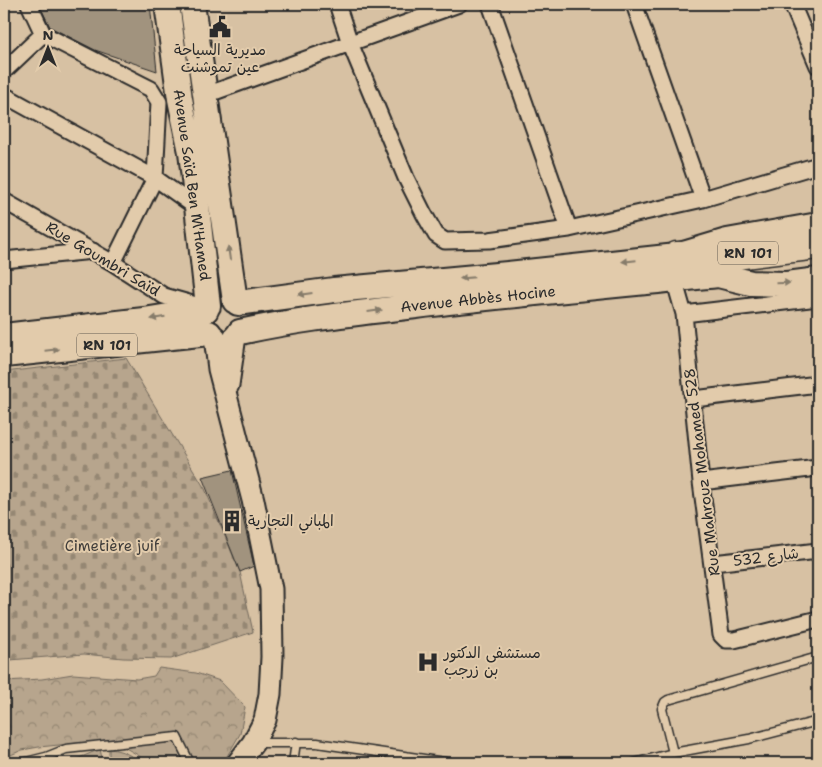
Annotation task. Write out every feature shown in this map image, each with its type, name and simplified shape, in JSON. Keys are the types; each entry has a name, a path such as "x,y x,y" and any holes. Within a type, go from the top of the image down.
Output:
{"highway":[{"name":"RN 101","path":"675,267 735,255 818,245"},
{"name":"RN 101","path":"718,275 752,269 818,263"}],"main road":[{"name":"Avenue Saïd Ben M'Hamed","path":"167,4 170,100 191,152 207,308"},
{"name":"Avenue Saïd Ben M'Hamed","path":"192,4 237,302"},
{"path":"675,267 727,241 818,225"},
{"name":"Avenue Abbès Hocine","path":"225,335 281,322 516,294 675,267"},
{"name":"Avenue Abbès Hocine","path":"237,302 334,290 508,274 675,267 750,283 787,284 818,280"},
{"path":"220,298 237,302 245,314 244,327 225,335 204,322 207,308 220,298"},
{"name":"RN 101","path":"4,336 144,320 207,308"},
{"path":"225,335 219,369 253,500 271,589 272,657 270,694 265,720 253,743 238,763"},
{"name":"RN 101","path":"4,355 225,335"}],"street":[{"path":"29,4 43,34 142,84 155,94 170,100 160,114 155,178 113,263"},
{"path":"337,4 350,43 406,178 436,235 445,242 489,240 569,229 703,199 818,165"},
{"path":"206,95 459,4"},
{"path":"490,4 569,229"},
{"path":"634,4 703,199"},
{"path":"792,4 818,66"},
{"path":"4,71 43,34"},
{"path":"4,95 155,178 197,208"},
{"name":"Rue Goumbri Saïd","path":"4,201 93,251 164,296 207,308"},
{"path":"4,260 93,251"},
{"name":"Rue Mahrouz Mohamed 528","path":"675,267 683,309 694,399 701,482 723,638 734,640 818,619"},
{"path":"683,309 818,298"},
{"path":"694,399 818,384"},
{"path":"701,482 818,468"},
{"name":"532 شارع","path":"713,564 818,551"}],"lane":[{"path":"673,753 662,709 665,702 818,657"},
{"path":"634,763 818,721"},
{"path":"22,763 46,760 66,749 177,737 190,763"},
{"path":"253,743 296,742 334,745 420,761 451,763"},
{"path":"293,763 296,742"}],"green space":[{"name":"Cimetière juif","path":"126,358 205,489 240,572 253,632 171,659 123,658 84,654 4,662 4,372"},
{"path":"159,668 196,673 220,681 245,707 240,734 223,763 193,763 188,749 178,733 39,747 22,750 4,758 4,681 42,679 73,674 137,679 154,676"},
{"path":"175,742 186,763 147,763 138,755 122,746"},
{"path":"100,749 103,763 72,763 77,759"},
{"path":"109,749 126,753 141,763 109,763"}],"building":[{"path":"39,4 150,4 157,71 95,50 50,27"},
{"name":"المباني التجارية","path":"232,470 254,566 240,572 202,477"}],"place":[{"name":"مديرية السياحة عين تموشنت","path":"220,27"},
{"name":"المباني التجارية","path":"232,521"},
{"name":"مستشفى الدكتور بن زرجب","path":"428,662"}]}
